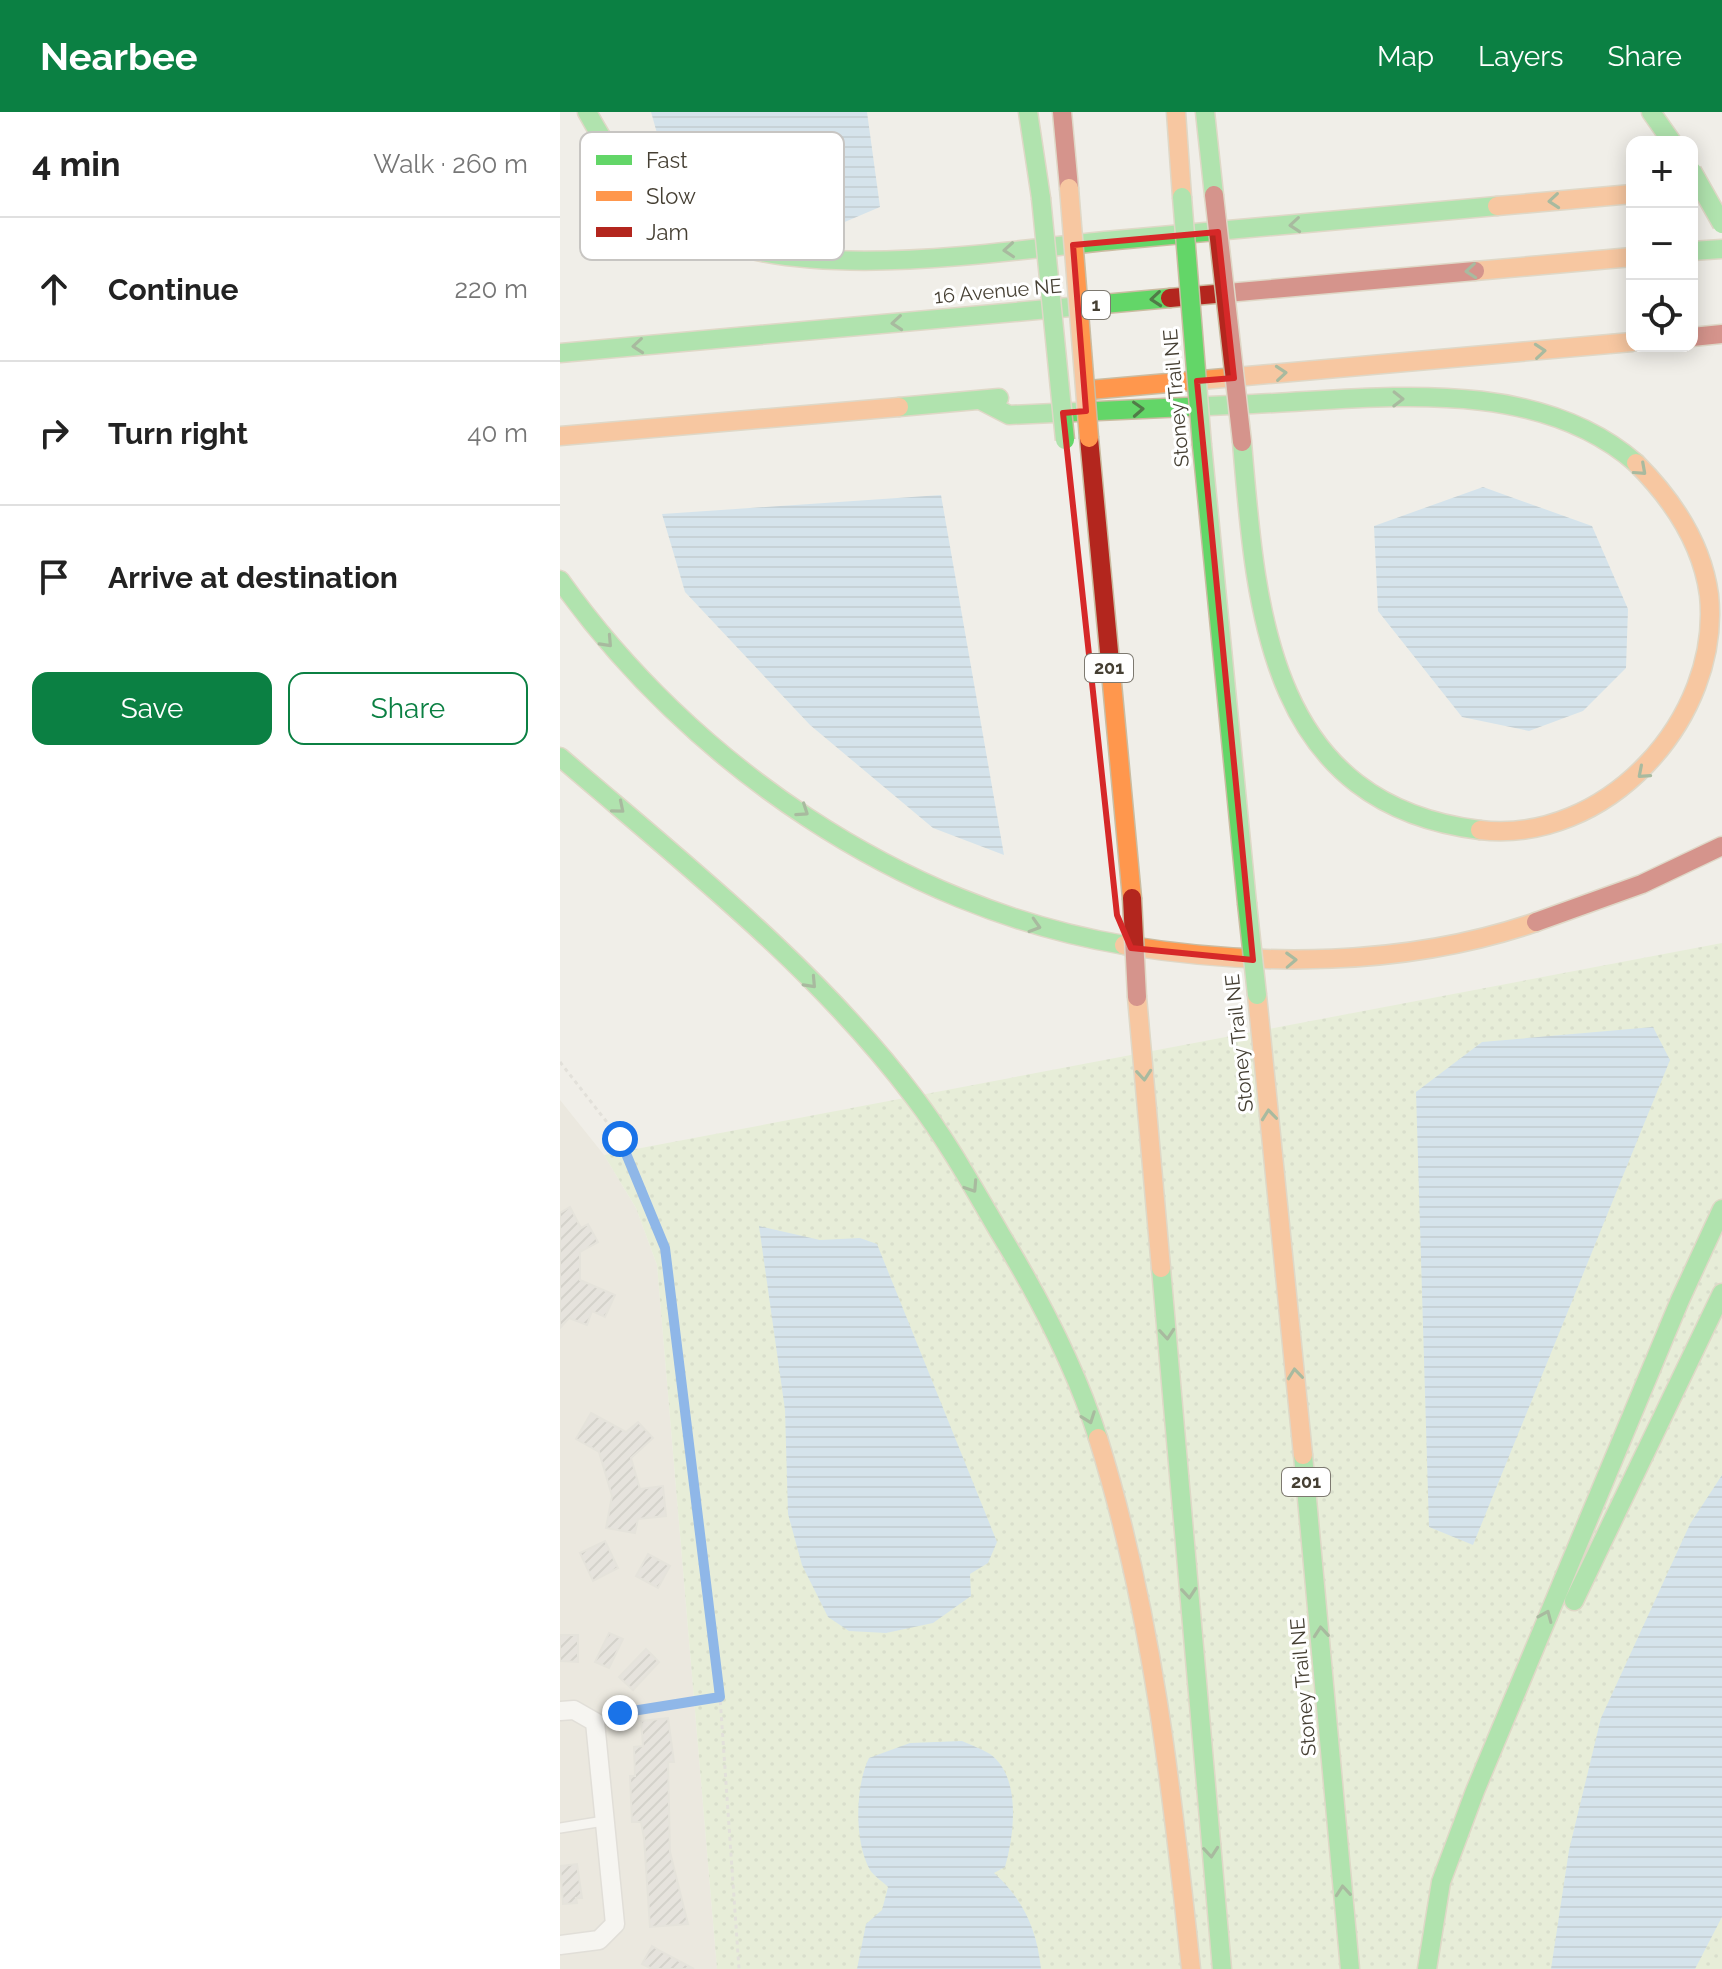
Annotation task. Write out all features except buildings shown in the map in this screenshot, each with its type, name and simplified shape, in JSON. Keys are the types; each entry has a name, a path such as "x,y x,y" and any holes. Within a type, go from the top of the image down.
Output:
{"highway":[{"path":"587,112 597,132"},
{"path":"1028,112 1041,198 1066,447"},
{"name":"201","path":"1062,112 1222,1969"},
{"name":"Stoney Trail NE","path":"1176,112 1202,445 1320,1626 1350,1969"},
{"path":"980,400 1009,415 1424,400 1505,407 1583,427 1617,448 1654,481 1694,539 1711,600 1707,664 1682,727 1654,763 1605,804 1545,829 1516,833 1472,832 1441,827 1386,807 1340,772 1315,745 1282,686 1255,576 1242,442 1214,195 1205,112"},
{"path":"1651,112 1668,136"},
{"path":"1698,182 1722,224"},
{"path":"1698,188 1722,186"},
{"path":"828,260 958,254 1626,195"},
{"path":"1698,251 1722,249"},
{"name":"16 Avenue NE","path":"560,353 1626,258"},
{"path":"1698,336 1722,334"},
{"path":"560,436 1626,343"},
{"path":"560,580 587,620 635,672 693,731 737,767 921,884 1032,925 1096,943 1226,959 1282,961 1368,957 1514,931 1688,866 1722,846"},
{"path":"560,757 693,871 803,975 909,1089 993,1220 1066,1356 1111,1479 1141,1592 1167,1745 1191,1969"},
{"path":"1104,803 1117,915 1135,956"},
{"path":"1427,1969 1441,1882 1516,1688 1680,1300 1722,1209"},
{"path":"1516,1688 1542,1666 1722,1293"}],"street":[{"path":"560,1711 574,1710 595,1722 615,1924 599,1940 560,1945"}],"lane":[{"path":"560,1828 604,1821"}],"path":[{"path":"560,1062 620,1139 665,1248 720,1697 739,1969"},
{"path":"595,1722 620,1713 720,1697"}],"highlighted area":[{"path":"1218,232 1234,378 1197,381 1253,960 1131,948 1117,915 1063,413 1086,411 1073,245"}],"shaded area":[{"path":"560,1100 604,1155 636,1208 657,1265 717,1969 560,1969"}],"green space":[{"path":"1722,943 1722,1969 717,1969 657,1265 636,1208 604,1155"}],"water":[{"path":"651,112 867,112 880,207 844,222 844,132 657,132"},
{"path":"1483,487 1592,526 1628,609 1626,668 1583,711 1529,731 1462,717 1378,611 1374,526"},
{"path":"941,495 1004,855 933,828 810,725 685,592 662,514"},
{"path":"1653,1027 1670,1060 1473,1545 1429,1527 1416,1092 1482,1042"},
{"path":"759,1226 820,1240 860,1238 877,1244 997,1542 988,1563 970,1574 971,1596 933,1623 886,1633 849,1631 828,1617 802,1565 788,1514 785,1410"},
{"path":"1722,1475 1722,1917 1695,1969 1551,1969 1569,1850 1601,1718 1690,1524"},
{"path":"962,1741 990,1754 1007,1777 1013,1808 1011,1840 1005,1867 994,1873 1027,1916 1041,1969 857,1969 866,1924 882,1910 888,1887 870,1870 861,1845 859,1798 869,1758 910,1743"}],"traffic: fast":[{"path":"587,112 599,132"},
{"path":"1028,112 1041,198"},
{"path":"1205,112 1214,195"},
{"path":"1651,112 1668,136"},
{"path":"1698,182 1722,224"},
{"path":"1182,197 1202,445"},
{"path":"1041,198 1065,440"},
{"path":"844,260 959,256 1497,206"},
{"path":"1698,251 1722,249"},
{"path":"560,353 1170,298"},
{"path":"980,400 1009,415 1402,397 1453,398 1503,404 1551,416 1595,435 1636,463"},
{"path":"899,407 999,398"},
{"path":"1242,442 1255,571 1268,633 1287,690 1316,741 1356,782 1410,813 1480,830"},
{"path":"1202,445 1247,903"},
{"path":"560,580 612,647 672,709 737,766 807,817 882,862 960,898 1041,926 1124,945"},
{"path":"560,757 700,876 791,960 876,1049 914,1097 960,1165 1043,1308 1079,1385 1098,1438"},
{"path":"1247,903 1257,995"},
{"path":"1427,1969 1441,1882 1475,1791 1680,1300 1722,1209"},
{"path":"1161,1268 1222,1969"},
{"path":"1574,1601 1722,1293"},
{"path":"1303,1455 1350,1969"}],"traffic: slow":[{"path":"1176,112 1182,197"},
{"path":"1069,188 1089,438"},
{"path":"1497,206 1626,195"},
{"path":"1475,271 1626,258"},
{"path":"1089,390 1626,343"},
{"path":"560,436 899,407"},
{"path":"1480,830 1526,829 1570,817 1611,795 1646,765 1675,728 1696,686 1708,641 1709,595 1705,576 1683,523 1662,492 1636,463"},
{"path":"1110,662 1132,898"},
{"path":"1124,945 1227,957 1332,959 1436,948 1536,922"},
{"path":"1257,995 1303,1455"},
{"path":"1137,997 1161,1268"},
{"path":"1098,1438 1133,1569 1158,1701 1191,1969"}],"traffic: jam":[{"path":"1062,112 1069,188"},
{"path":"1214,195 1242,442"},
{"path":"1170,298 1475,271"},
{"path":"1698,336 1722,334"},
{"path":"1089,438 1110,662"},
{"path":"1536,922 1642,884 1722,846"},
{"path":"1132,898 1137,997"}],"route":[{"path":"620,1139 665,1248 720,1697 620,1713"}]}
